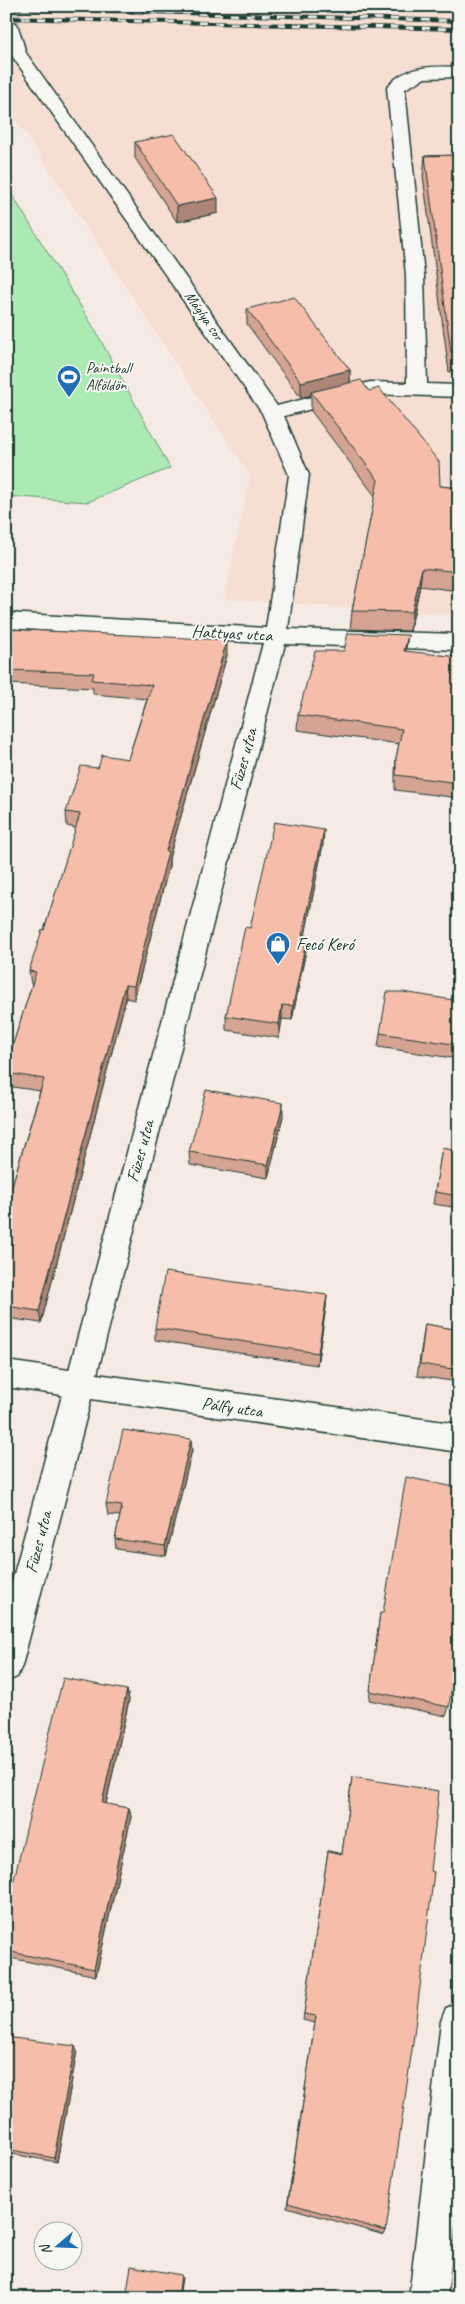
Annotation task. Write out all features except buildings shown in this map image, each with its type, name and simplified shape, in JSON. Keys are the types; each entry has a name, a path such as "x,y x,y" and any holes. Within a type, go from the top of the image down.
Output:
{"street":[{"name":"Máglya sor","path":"10,27 18,53 272,412 299,475 276,636"},
{"path":"417,390 414,275 396,88 407,77 433,71 459,72"},
{"path":"272,412 370,388 459,391"},
{"name":"Hattyas utca","path":"6,620 276,636 459,642"},
{"name":"Füzes utca","path":"6,1666 78,1385 276,636"},
{"name":"Pálfy utca","path":"6,1374 459,1438"},
{"path":"428,2298 459,2021"}],"shaded area":[{"path":"6,6 459,6 459,615 224,599 250,476 6,104"}],"green space":[{"name":"Paintball Alföldön","path":"6,185 94,328 170,468 88,502 6,496"}],"tunnel":[{"path":"10,27 14,6"}],"railway":[{"path":"6,8 459,21"},
{"path":"6,18 459,29"}],"place":[{"name":"Paintball Alföldön","path":"69,398"},
{"name":"Fecó Keró","path":"278,965"}]}
